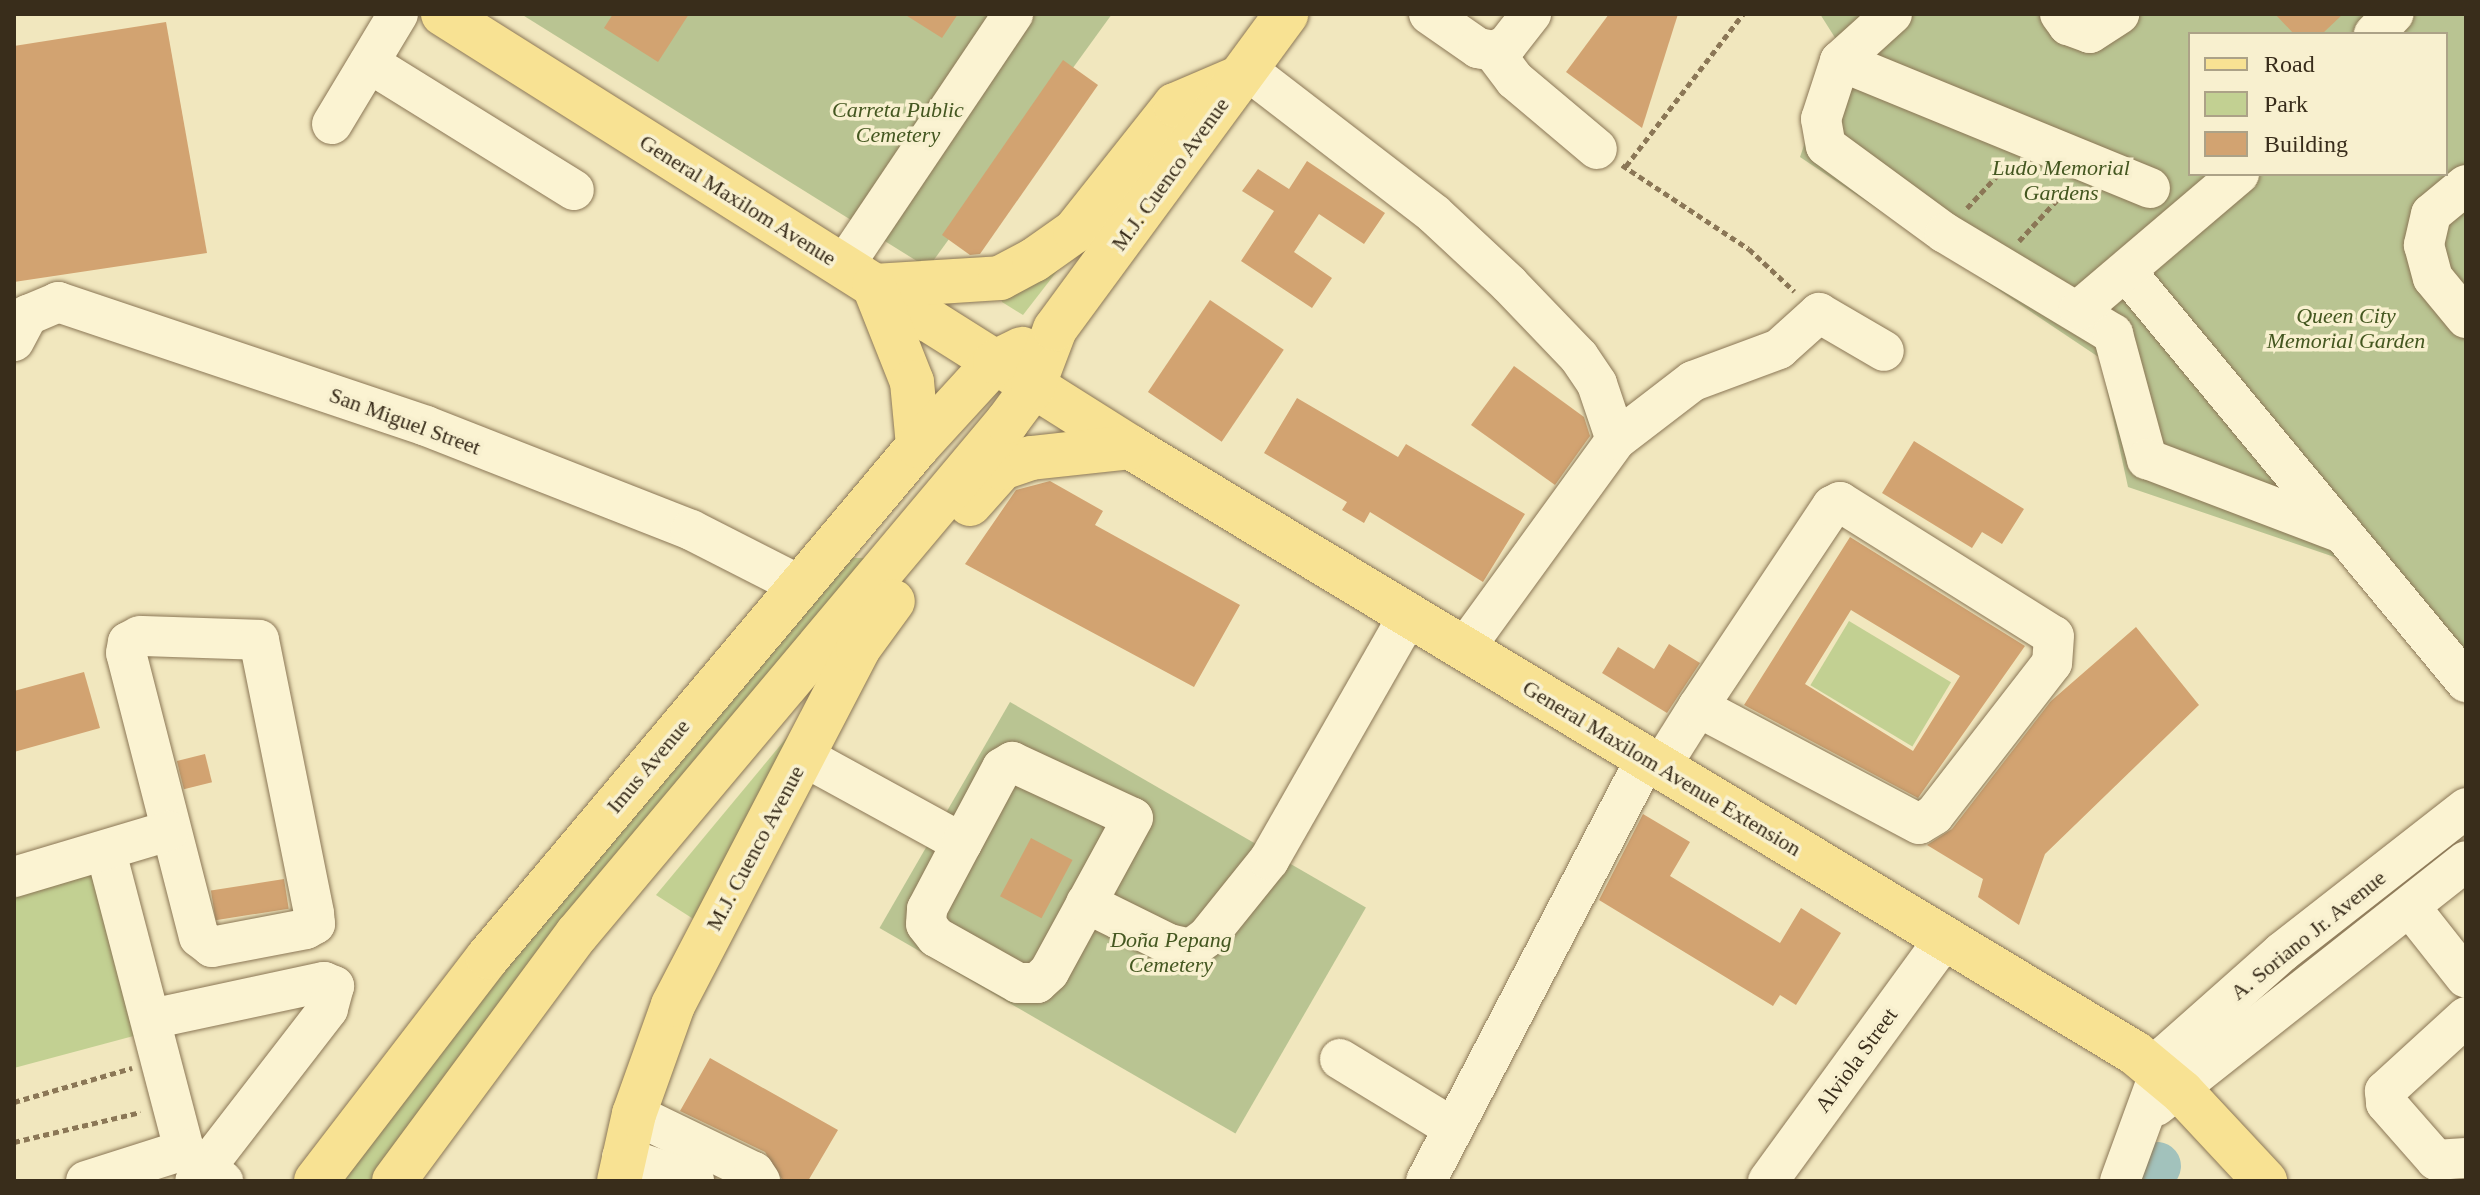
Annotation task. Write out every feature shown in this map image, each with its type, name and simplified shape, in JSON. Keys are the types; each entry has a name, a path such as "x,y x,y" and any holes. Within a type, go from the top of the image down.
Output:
{"main road":[{"name":"General Maxilom Avenue","path":"443,14 1033,387"},
{"name":"M.J. Cuenco Avenue","path":"1033,387 1053,333 1286,14"},
{"path":"918,446 912,382 858,276 1000,278 1034,260 1075,231 1175,105 1243,73"},
{"name":"M.J. Cuenco Avenue","path":"995,362 1053,333"},
{"name":"Imus Avenue","path":"316,1181 488,957 918,446 995,362"},
{"path":"394,1181 577,934 896,558 1033,387"},
{"name":"General Maxilom Avenue Extension","path":"1033,387 1652,765 1945,938 2169,1081 2265,1181"},
{"name":"M.J. Cuenco Avenue","path":"621,1169 634,1114 673,1005 858,649 939,539 1002,468 1031,458 1130,447"},
{"path":"896,558 939,539"}],"street":[{"path":"332,124 398,14"},
{"path":"1429,14 1478,48 1493,51 1506,46 1531,14"},
{"path":"1892,14 1840,61 1821,119 1826,146 1945,233 2079,310 2122,347 2147,459 2342,533"},
{"path":"2060,14 2068,25 2090,33 2119,14"},
{"path":"2376,32 2393,14"},
{"path":"858,276 1009,15"},
{"path":"1493,51 1515,80 1611,158"},
{"path":"1840,61 2150,188"},
{"path":"369,63 574,190"},
{"path":"1243,73 1434,214 1509,284 1579,357 1597,384 1616,440"},
{"path":"2079,310 2128,274 2237,176"},
{"path":"2466,185 2431,214 2424,245 2433,278 2466,318"},
{"path":"2128,274 2466,682"},
{"name":"San Miguel Street","path":"14,341 28,315 58,302 426,426 691,530 801,586"},
{"path":"1464,649 1616,440 1706,372 1779,349 1819,313 1884,351"},
{"path":"1426,1181 1652,765 1698,707 1840,502 2054,636 2052,663 1934,815 1919,824 1698,707"},
{"path":"1086,903 1169,944 1191,949 1207,937 1269,860 1409,615"},
{"path":"140,636 259,640 315,924 204,946 168,831 128,642 140,636"},
{"path":"803,756 962,843"},
{"path":"1024,763 1133,818 1086,903 1049,972 1037,983 1018,983 936,937 926,924 927,909 1002,768 1024,763"},
{"name":"A. Soriano Jr. Avenue","path":"2466,808 2282,952 2166,1055 2169,1081 2410,907 2466,861"},
{"path":"14,877 168,831"},
{"path":"106,852 172,1105 202,1169"},
{"path":"2410,907 2466,978"},
{"name":"Alviola Street","path":"1768,1181 1945,938"},
{"path":"86,1181 133,1172 202,1169 328,1009 334,986 324,982 151,1019"},
{"path":"2466,1017 2385,1091 2386,1103 2436,1160 2466,1158"},
{"path":"1340,1059 1453,1128"},
{"path":"2120,1181 2140,1115 2169,1081"},
{"path":"634,1114 754,1172 760,1181"},
{"path":"621,1169 694,1181"}],"path":[{"path":"1743,14 1611,158 1749,249 1819,313"},
{"path":"1945,233 2032,139"},
{"path":"1997,265 2091,162"},
{"path":"14,1102 160,1060"},
{"path":"14,1142 172,1105"}],"green space":[{"name":"Carreta Public Cemetery","path":"521,14 1112,14 928,268"},
{"name":"Ludo Memorial Gardens","path":"1820,14 2466,14 2466,705 2352,563 2128,487 2100,358 1800,157 1839,44"},
{"path":"1068,257 1023,315 1002,302 1001,296"},
{"path":"838,543 854,558 896,558 396,1181 326,1181"},
{"path":"1849,621 1951,682 1912,747 1810,685"},
{"path":"852,659 698,922 656,895"},
{"name":"Doña Pepang Cemetery","path":"1010,702 1366,908 1235,1134 880,928"},
{"path":"100,871 141,1034 14,1068 14,893"}],"building":[{"path":"613,14 689,14 658,62 604,28"},
{"path":"904,14 958,14 942,38"},
{"path":"1609,14 1678,14 1642,128 1566,72"},
{"path":"2275,14 2343,14 2324,32 2292,32"},
{"path":"166,22 207,253 14,282 14,46"},
{"path":"1063,60 1098,85 980,254 970,255 942,235"},
{"path":"1307,161 1385,213 1364,244 1319,214 1294,252 1332,278 1312,308 1241,261 1274,211 1242,191 1258,169 1289,189"},
{"path":"1210,300 1284,350 1222,442 1148,392"},
{"path":"1514,366 1584,417 1590,436 1555,485 1471,425"},
{"path":"1297,398 1398,457 1406,444 1525,514 1483,582 1370,512 1364,523 1342,510 1347,502 1264,453"},
{"path":"1914,441 2024,509 2002,544 1982,532 1972,548 1882,493"},
{"path":"1050,481 1103,511 1095,525 1240,605 1194,687 965,564 1016,490"},
{"path":"1850,537 2025,646 1918,798 1744,705","holes":["1851,610 1960,676 1913,751 1805,684"]},
{"path":"2136,627 2199,705 2045,854 2019,925 1978,897 1983,879 1927,845 1952,829 2051,701"},
{"path":"1669,644 1700,663 1667,713 1602,673 1618,647 1654,669"},
{"path":"84,672 100,728 14,752 14,691"},
{"path":"205,754 212,782 184,789 177,761"},
{"path":"1643,814 1690,842 1670,876 1780,943 1801,908 1841,933 1796,1005 1780,995 1773,1006 1599,900"},
{"path":"1031,838 1072,860 1042,918 1000,896"},
{"path":"284,879 289,909 216,920 211,891"},
{"path":"710,1058 838,1130 808,1181 783,1181 765,1152 680,1111"}],"waterway":[{"path":"2149,1181 2157,1166"}],"park label":[{"name":"Queen City Memorial Garden","path":"2346,328"}]}
